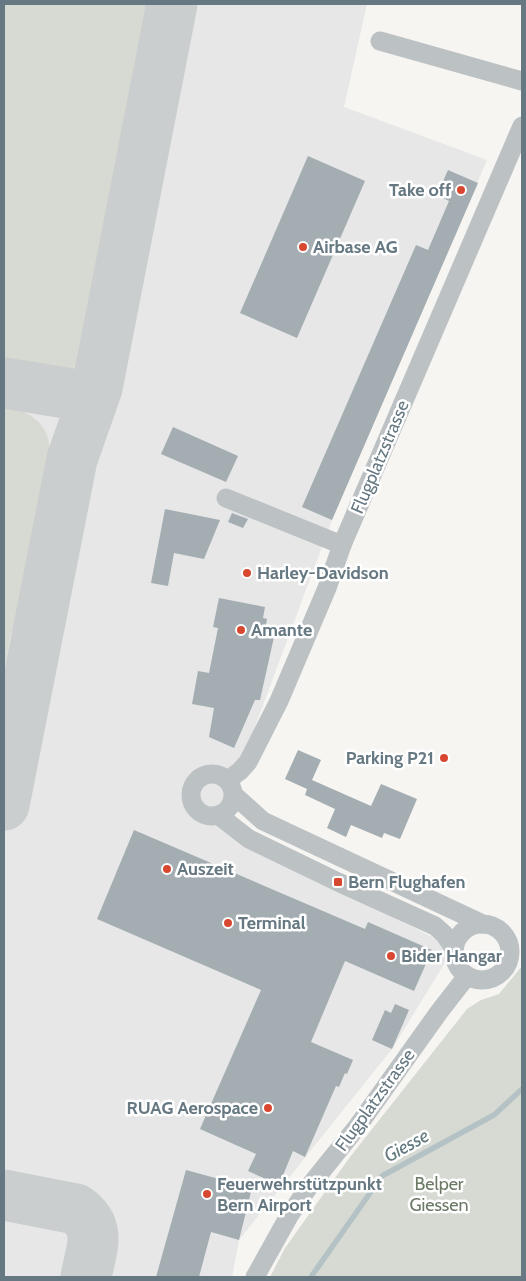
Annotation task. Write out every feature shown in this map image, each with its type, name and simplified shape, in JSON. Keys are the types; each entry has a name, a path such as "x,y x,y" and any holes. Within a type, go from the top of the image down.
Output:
{"street":[{"path":"380,41 522,81"},
{"name":"Flugplatzstrasse","path":"231,788 240,771 248,762 279,702 327,588 342,545 522,126"},
{"path":"226,498 342,545"},
{"path":"231,788 232,804 218,816 200,813 194,806 191,798 191,790 194,783 207,774 216,774 231,788 263,821 483,924 493,926 504,935 508,942 509,957 507,965 495,977 478,980 467,976 457,966 454,948 457,938 464,931 473,926 483,924"},
{"path":"218,816 249,839 435,926 444,934 454,948"},
{"name":"Flugplatzstrasse","path":"255,1277 288,1216 308,1188 357,1128 438,1012 467,976"}],"shaded area":[{"path":"4,4 367,4 344,107 487,160 332,520 241,764 219,815 287,864 454,948 392,1049 239,1240 232,1277 4,1277"}],"green space":[{"path":"4,4 161,4 151,65 93,349 83,362 73,368 58,372 4,361"},
{"path":"4,406 32,416 44,428 50,446 50,457 16,627 11,633 4,671"},
{"name":"Belper Giessen","path":"522,966 522,1277 270,1277 285,1248 350,1157 467,1009 481,1000 499,994"}],"building":[{"name":"Airbase AG","path":"308,156 365,181 297,338 240,313"},
{"path":"448,170 478,183 332,520 302,507 416,245 428,250 449,201 437,195"},
{"path":"173,427 238,456 226,482 161,454"},
{"path":"165,509 220,520 204,559 174,553 168,586 151,583"},
{"path":"232,513 248,519 243,528 228,522"},
{"path":"219,598 265,607 263,618 267,619 264,636 274,637 260,700 255,700 234,748 209,737 214,708 192,704 198,671 209,673 218,628 213,627"},
{"path":"298,750 321,760 312,780 371,806 381,784 417,799 400,839 384,833 382,838 351,825 346,837 327,828 335,809 305,795 307,789 285,779"},
{"path":"134,830 365,929 368,922 432,950 414,991 345,961 311,1042 353,1060 339,1087 336,1086 305,1157 293,1151 279,1185 248,1171 256,1154 200,1129 261,990 97,919"},
{"path":"395,1004 409,1010 392,1049 372,1040 385,1010 391,1013"},
{"path":"186,1170 252,1188 239,1240 211,1232 199,1277 156,1277"}],"waterway":[{"name":"Giesse","path":"311,1277 382,1176 494,1115 522,1089"}],"taxiway":[{"path":"4,805 72,459 97,388 172,4"},
{"path":"4,383 78,395 92,389 99,376"},
{"path":"4,1195 76,1209 84,1216 90,1224 93,1240 86,1277"}],"place":[{"name":"Take off","path":"461,190"},
{"name":"Airbase AG","path":"303,247"},
{"name":"Harley-Davidson","path":"247,573"},
{"name":"Amante","path":"241,630"},
{"name":"Parking P21","path":"444,758"},
{"name":"Auszeit","path":"167,869"},
{"name":"Bern Flughafen","path":"338,882"},
{"name":"Terminal","path":"228,923"},
{"name":"Bider Hangar","path":"391,956"},
{"name":"RUAG Aerospace","path":"268,1108"},
{"name":"Feuerwehrstützpunkt Bern Airport","path":"207,1194"}]}
